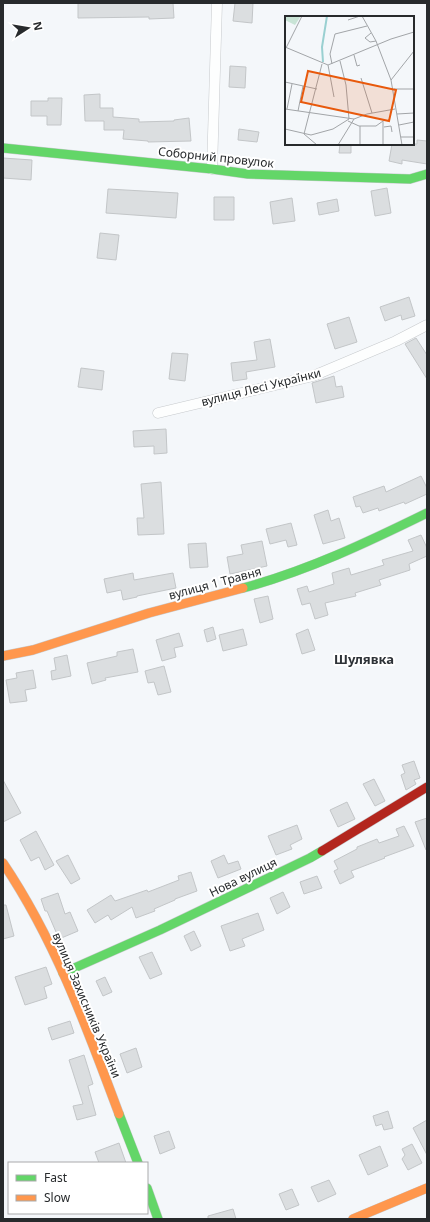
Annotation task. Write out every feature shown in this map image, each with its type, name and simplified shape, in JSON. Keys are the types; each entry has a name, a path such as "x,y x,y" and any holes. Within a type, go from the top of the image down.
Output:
{"street":[{"path":"212,169 217,3"},
{"name":"Соборний провулок","path":"3,148 248,174 410,179 427,174"},
{"name":"вулиця Лесі Українки","path":"158,413 313,376 396,341 427,325"},
{"name":"вулиця 1 Травня","path":"3,656 32,650 149,613 266,582 354,548 427,513"},
{"name":"Нова вулиця","path":"62,973 160,930 310,858 427,787"},
{"name":"вулиця Захисників України","path":"3,863 32,909 62,973 92,1043 138,1162"},
{"path":"353,1219 427,1188"},
{"path":"148,1191 158,1219"}],"building":[{"path":"78,3 173,3 174,18 78,18"},
{"path":"235,3 253,3 252,23 233,21"},
{"path":"230,66 246,67 245,88 229,87"},
{"path":"100,94 100,108 113,108 113,117 139,119 139,122 174,121 189,118 191,141 148,142 123,139 124,130 104,130 104,121 85,121 84,95"},
{"path":"48,98 62,98 61,125 47,125 47,116 31,116 31,101 48,101"},
{"path":"239,129 259,132 257,142 238,140"},
{"path":"417,140 427,141 427,164 402,160 402,164 389,161 392,145 417,144"},
{"path":"340,145 351,145 351,153 339,153"},
{"path":"3,158 32,160 31,180 3,178"},
{"path":"387,188 391,213 375,216 371,191"},
{"path":"108,189 178,193 176,218 106,213"},
{"path":"214,197 234,197 234,220 214,220"},
{"path":"292,198 295,221 273,224 270,202"},
{"path":"337,199 339,211 319,215 317,203"},
{"path":"100,233 119,235 116,260 97,258"},
{"path":"409,297 415,316 402,320 401,315 385,321 380,307"},
{"path":"349,317 357,342 335,349 327,324"},
{"path":"416,338 427,355 427,379 405,344"},
{"path":"270,339 275,367 246,372 247,379 233,381 231,363 257,360 254,342"},
{"path":"172,353 188,354 185,381 169,379"},
{"path":"81,368 104,371 102,390 78,387"},
{"path":"334,376 336,387 342,386 344,397 316,403 312,383"},
{"path":"166,429 167,453 154,454 154,446 134,447 133,431"},
{"path":"421,476 427,488 427,494 405,504 404,502 379,511 378,508 363,513 360,506 356,507 353,497 384,486 386,492"},
{"path":"161,482 164,534 138,535 137,518 144,518 141,484"},
{"path":"328,510 331,521 339,518 345,538 323,544 314,515"},
{"path":"291,523 297,545 288,547 286,540 270,544 266,529"},
{"path":"421,535 427,548 427,556 409,564 410,570 379,580 381,585 355,593 356,596 325,603 328,615 315,619 310,603 302,605 297,589 307,586 309,592 334,584 332,573 349,568 351,575 384,565 382,560 413,551 408,540"},
{"path":"262,541 267,566 230,574 227,557 243,554 241,545"},
{"path":"206,543 208,567 190,568 188,544"},
{"path":"133,573 134,580 173,573 176,588 123,600 121,590 107,593 104,579"},
{"path":"268,596 273,619 260,623 254,599"},
{"path":"213,627 216,639 207,642 204,630"},
{"path":"243,629 247,645 223,651 219,635"},
{"path":"308,629 315,650 302,654 296,634"},
{"path":"179,633 183,646 174,648 176,657 162,661 156,640"},
{"path":"133,649 138,672 105,678 106,680 92,684 87,663 117,656 117,652"},
{"path":"67,655 71,676 52,680 51,671 56,670 54,658"},
{"path":"164,666 171,692 158,695 154,682 148,683 145,671"},
{"path":"33,670 36,688 25,690 27,701 10,703 6,680 17,678 16,673"},
{"path":"414,761 420,778 414,780 416,784 406,790 401,775 405,773 402,765"},
{"path":"374,779 385,801 375,806 363,784"},
{"path":"3,780 21,813 3,822"},
{"path":"347,802 355,819 338,827 330,810"},
{"path":"427,818 427,850 426,850 415,822"},
{"path":"297,825 302,839 290,845 292,849 276,855 268,836"},
{"path":"404,826 414,846 351,871 354,877 340,884 334,871 338,869 334,861 357,849 357,847 377,839 379,843 399,836 396,829"},
{"path":"36,831 54,865 45,870 39,857 31,861 20,840"},
{"path":"68,855 80,879 71,884 56,861"},
{"path":"224,855 228,864 238,861 241,869 218,878 211,861"},
{"path":"191,872 197,891 175,899 154,909 155,911 136,918 132,907 111,920 108,915 95,923 87,910 111,895 115,901 147,890 148,892 179,880 178,876"},
{"path":"317,876 322,888 304,894 300,882"},
{"path":"283,892 290,907 277,914 270,898"},
{"path":"58,893 65,914 70,912 78,931 59,939 47,911 45,911 41,899"},
{"path":"3,905 6,905 14,936 3,939"},
{"path":"258,913 264,930 242,939 245,946 230,951 221,926"},
{"path":"194,931 201,946 191,951 184,936"},
{"path":"152,952 162,974 150,979 139,957"},
{"path":"46,967 52,984 44,987 47,998 25,1005 15,977"},
{"path":"105,977 112,992 103,996 96,981"},
{"path":"70,1021 74,1033 52,1040 48,1028"},
{"path":"136,1048 142,1067 127,1073 120,1054"},
{"path":"84,1055 93,1084 88,1086 96,1115 77,1120 73,1106 83,1104 69,1060"},
{"path":"388,1111 393,1128 384,1130 382,1124 376,1126 373,1116"},
{"path":"427,1120 427,1155 413,1128"},
{"path":"169,1131 175,1148 160,1154 154,1136"},
{"path":"119,1143 126,1162 99,1162 95,1152"},
{"path":"412,1144 422,1163 408,1170 402,1159 405,1155 402,1149"},
{"path":"380,1146 388,1166 368,1175 359,1155"},
{"path":"329,1180 336,1194 318,1202 311,1187"},
{"path":"292,1189 299,1205 286,1210 279,1194"},
{"path":"233,1209 236,1219 208,1219 208,1216"}],"traffic: fast":[{"path":"3,148 248,174 410,179 427,174"},
{"path":"243,588 290,573 337,555 427,513"},
{"path":"63,973 160,930 322,851"},
{"path":"119,1114 138,1162"},
{"path":"148,1191 158,1219"}],"traffic: slow":[{"path":"3,656 33,650 149,613 243,588"},
{"path":"3,863 22,892 54,954 82,1017 119,1114"},
{"path":"353,1219 427,1188"}],"traffic: jam":[{"path":"322,851 427,787"}],"district":[{"name":"Шулявка","path":"364,659"}]}
